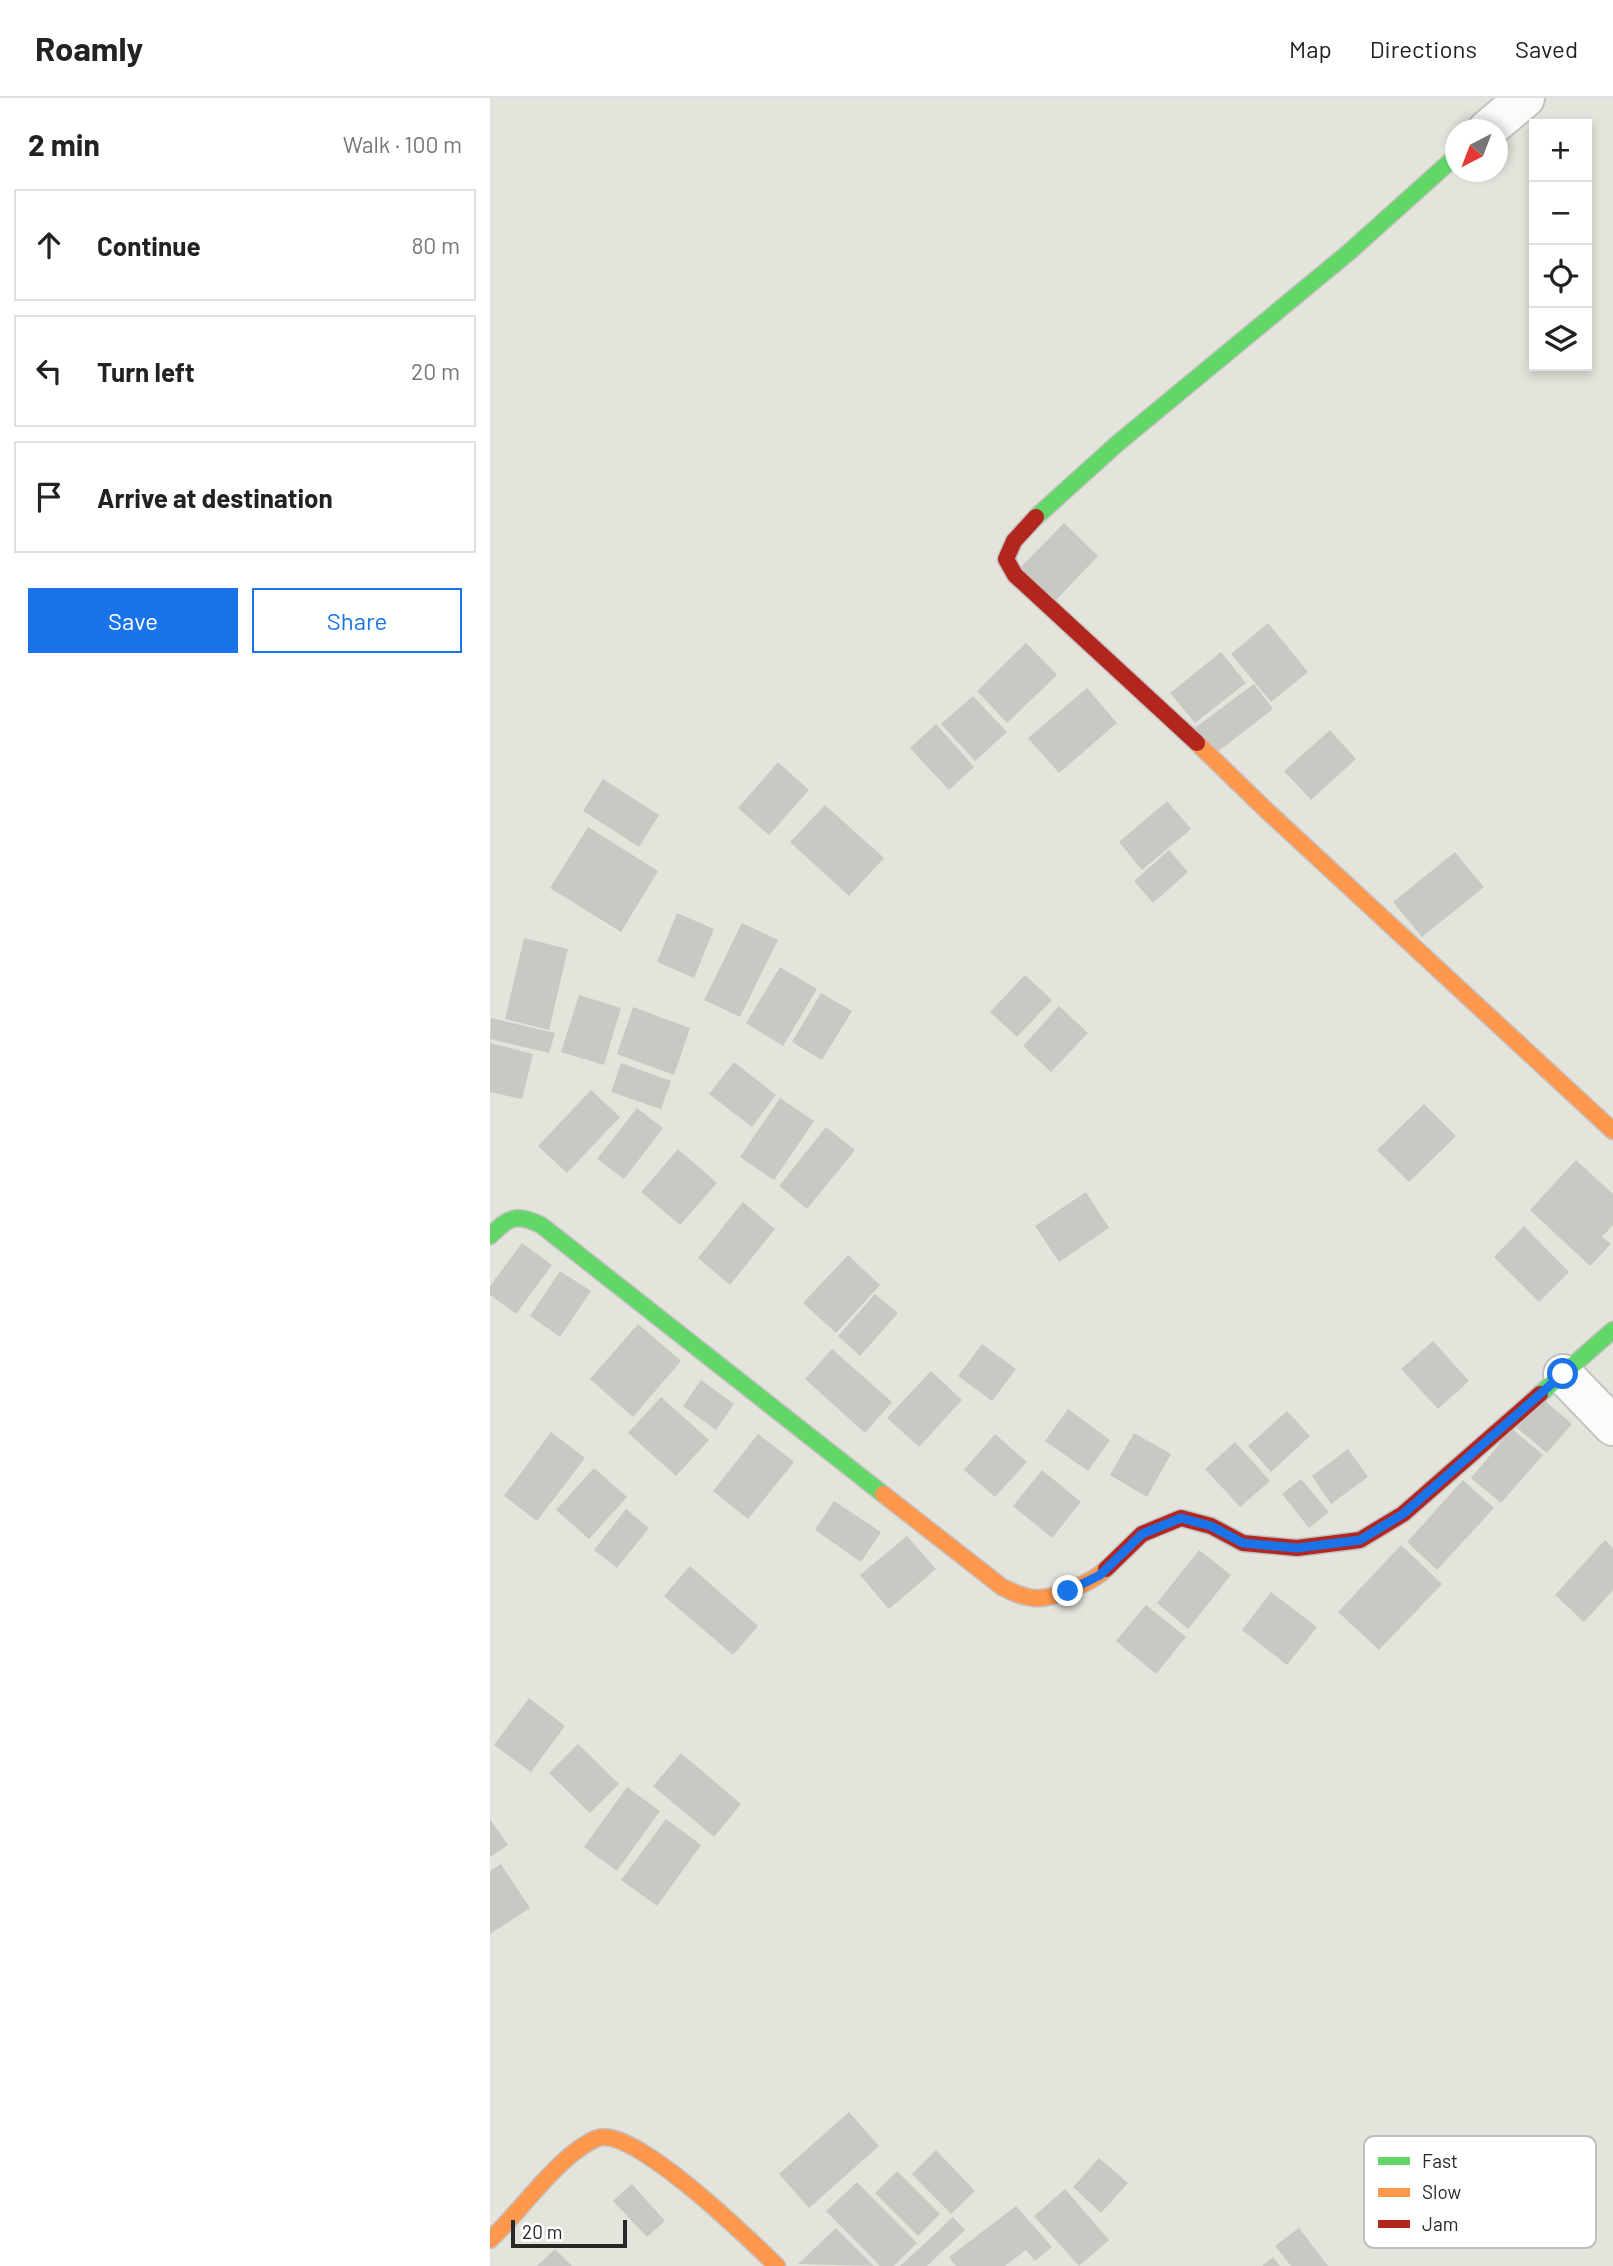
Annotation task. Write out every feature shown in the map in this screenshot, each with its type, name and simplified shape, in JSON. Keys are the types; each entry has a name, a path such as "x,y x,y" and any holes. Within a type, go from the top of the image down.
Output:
{"street":[{"path":"1500,119 1525,98"},
{"path":"1445,167 1348,253 1118,443 1044,509 1014,541 1006,559 1015,575 1031,591 1159,706 1265,809 1613,1131"},
{"path":"490,1236 511,1218 520,1216 541,1225 1002,1587 1018,1595 1037,1599 1068,1591 1100,1575 1142,1534 1181,1518 1211,1526 1243,1543 1297,1548 1360,1540 1403,1514 1613,1330"},
{"path":"1563,1374 1613,1426"},
{"path":"491,2237 570,2158 589,2143 604,2137 619,2140 646,2155 713,2205 778,2266"}],"building":[{"path":"1064,523 1098,556 1054,602 1019,569"},
{"path":"1268,623 1308,672 1271,702 1231,654"},
{"path":"1026,643 1057,675 1007,723 977,691"},
{"path":"1221,652 1246,683 1195,723 1170,693"},
{"path":"1254,684 1273,709 1212,756 1192,730"},
{"path":"1087,688 1117,723 1059,773 1028,738"},
{"path":"973,696 1007,732 975,761 941,724"},
{"path":"936,724 974,767 949,790 910,748"},
{"path":"1330,730 1356,759 1311,800 1284,771"},
{"path":"778,762 809,790 769,835 738,808"},
{"path":"603,779 659,815 639,847 583,811"},
{"path":"1167,801 1191,829 1142,870 1119,842"},
{"path":"825,805 884,858 849,896 790,842"},
{"path":"588,827 658,871 621,932 550,888"},
{"path":"1169,850 1188,872 1153,903 1134,881"},
{"path":"1455,852 1484,887 1422,937 1393,902"},
{"path":"677,913 714,929 694,978 657,962"},
{"path":"742,923 778,940 740,1017 704,1000"},
{"path":"524,938 568,949 549,1030 505,1019"},
{"path":"780,967 817,989 783,1046 746,1023"},
{"path":"1025,975 1052,1000 1017,1037 990,1012"},
{"path":"821,993 852,1011 822,1060 792,1042"},
{"path":"579,995 621,1008 604,1065 561,1052"},
{"path":"1059,1006 1088,1033 1051,1072 1023,1046"},
{"path":"633,1007 690,1028 674,1075 617,1054"},
{"path":"491,1018 555,1033 549,1053 490,1039"},
{"path":"490,1043 533,1054 522,1099 490,1092"},
{"path":"734,1062 776,1095 752,1127 709,1094"},
{"path":"621,1063 671,1081 661,1109 611,1092"},
{"path":"591,1090 620,1117 567,1173 538,1146"},
{"path":"780,1098 814,1121 774,1180 740,1157"},
{"path":"1424,1104 1456,1136 1409,1182 1377,1150"},
{"path":"637,1108 663,1128 624,1179 597,1159"},
{"path":"826,1127 855,1150 807,1209 779,1186"},
{"path":"678,1149 717,1183 680,1225 641,1192"},
{"path":"1576,1160 1613,1194 1613,1225 1602,1237 1611,1244 1590,1266 1530,1210"},
{"path":"1086,1192 1109,1228 1059,1262 1035,1226"},
{"path":"743,1202 775,1229 730,1285 698,1258"},
{"path":"1524,1226 1569,1272 1539,1302 1494,1257"},
{"path":"522,1243 552,1265 516,1314 490,1295 490,1286"},
{"path":"848,1255 880,1285 836,1333 803,1303"},
{"path":"560,1271 591,1291 560,1337 530,1316"},
{"path":"875,1294 898,1313 860,1356 838,1336"},
{"path":"638,1324 681,1361 633,1417 590,1379"},
{"path":"1433,1341 1469,1381 1438,1409 1401,1369"},
{"path":"982,1344 1016,1369 992,1401 958,1376"},
{"path":"832,1349 892,1402 865,1433 805,1379"},
{"path":"931,1371 962,1400 919,1447 887,1418"},
{"path":"701,1380 734,1404 716,1430 683,1406"},
{"path":"661,1397 709,1440 676,1476 628,1433"},
{"path":"1543,1399 1572,1424 1547,1453 1517,1428"},
{"path":"1068,1409 1110,1440 1088,1471 1045,1441"},
{"path":"1287,1411 1310,1436 1271,1472 1248,1446"},
{"path":"1512,1429 1543,1455 1501,1503 1471,1478"},
{"path":"551,1432 585,1458 537,1521 504,1496"},
{"path":"1134,1433 1171,1454 1147,1497 1110,1475"},
{"path":"758,1434 794,1462 748,1519 713,1491"},
{"path":"995,1434 1027,1462 995,1497 964,1470"},
{"path":"1235,1442 1270,1481 1240,1507 1205,1469"},
{"path":"1348,1449 1368,1477 1331,1504 1312,1476"},
{"path":"594,1468 627,1497 589,1539 556,1510"},
{"path":"1042,1470 1081,1502 1052,1538 1013,1506"},
{"path":"1301,1479 1329,1512 1309,1528 1282,1494"},
{"path":"1463,1480 1494,1508 1437,1570 1407,1542"},
{"path":"834,1501 881,1532 861,1562 815,1530"},
{"path":"626,1509 649,1528 617,1568 594,1550"},
{"path":"907,1536 936,1569 889,1609 860,1575"},
{"path":"1605,1540 1613,1548 1613,1590 1584,1622 1555,1595"},
{"path":"1401,1545 1442,1584 1379,1650 1338,1612"},
{"path":"1199,1550 1231,1575 1188,1629 1157,1603"},
{"path":"690,1566 758,1626 733,1655 664,1596"},
{"path":"1271,1592 1317,1627 1287,1665 1242,1630"},
{"path":"1146,1605 1186,1637 1156,1674 1116,1641"},
{"path":"529,1698 565,1726 531,1772 494,1745"},
{"path":"578,1744 619,1784 590,1813 549,1773"},
{"path":"681,1753 741,1804 714,1837 653,1786"},
{"path":"627,1787 660,1811 617,1871 584,1847"},
{"path":"490,1819 508,1845 490,1857"},
{"path":"666,1819 701,1845 657,1906 621,1880"},
{"path":"501,1864 530,1908 490,1934 490,1871"},
{"path":"849,2112 879,2146 809,2208 779,2174"},
{"path":"936,2150 975,2191 951,2214 912,2174"},
{"path":"1099,2158 1128,2183 1101,2213 1073,2187"},
{"path":"897,2171 940,2214 918,2236 875,2193"},
{"path":"857,2182 917,2243 894,2266 880,2266 826,2211"},
{"path":"632,2184 665,2221 647,2237 613,2201"},
{"path":"1065,2189 1109,2240 1079,2266 1034,2216"},
{"path":"1016,2206 1052,2247 1035,2261 1026,2250 1005,2266 956,2266 949,2257"},
{"path":"953,2217 965,2230 927,2266 900,2266"},
{"path":"836,2228 874,2266 798,2264"},
{"path":"1299,2228 1328,2266 1291,2266 1275,2246"},
{"path":"555,2249 572,2266 537,2266"},
{"path":"1273,2257 1280,2266 1262,2266"}],"traffic: fast":[{"path":"1036,517 1118,443 1348,253 1445,166"},
{"path":"490,1236 513,1219 525,1219 541,1225 883,1494"},
{"path":"1540,1394 1613,1330"}],"traffic: slow":[{"path":"1197,743 1613,1131"},
{"path":"883,1494 1002,1587 1021,1595 1042,1598 1061,1593 1092,1579 1106,1569"},
{"path":"490,2240 570,2156 598,2138 615,2139 663,2166 743,2233 777,2266"}],"traffic: jam":[{"path":"1036,517 1014,541 1006,559 1015,575 1197,743"},
{"path":"1106,1569 1142,1534 1181,1518 1211,1526 1243,1543 1297,1548 1360,1540 1403,1514 1540,1394"}],"route":[{"path":"1068,1591 1100,1575 1142,1534 1181,1518 1211,1526 1243,1543 1297,1548 1360,1540 1403,1514 1563,1374"}]}
